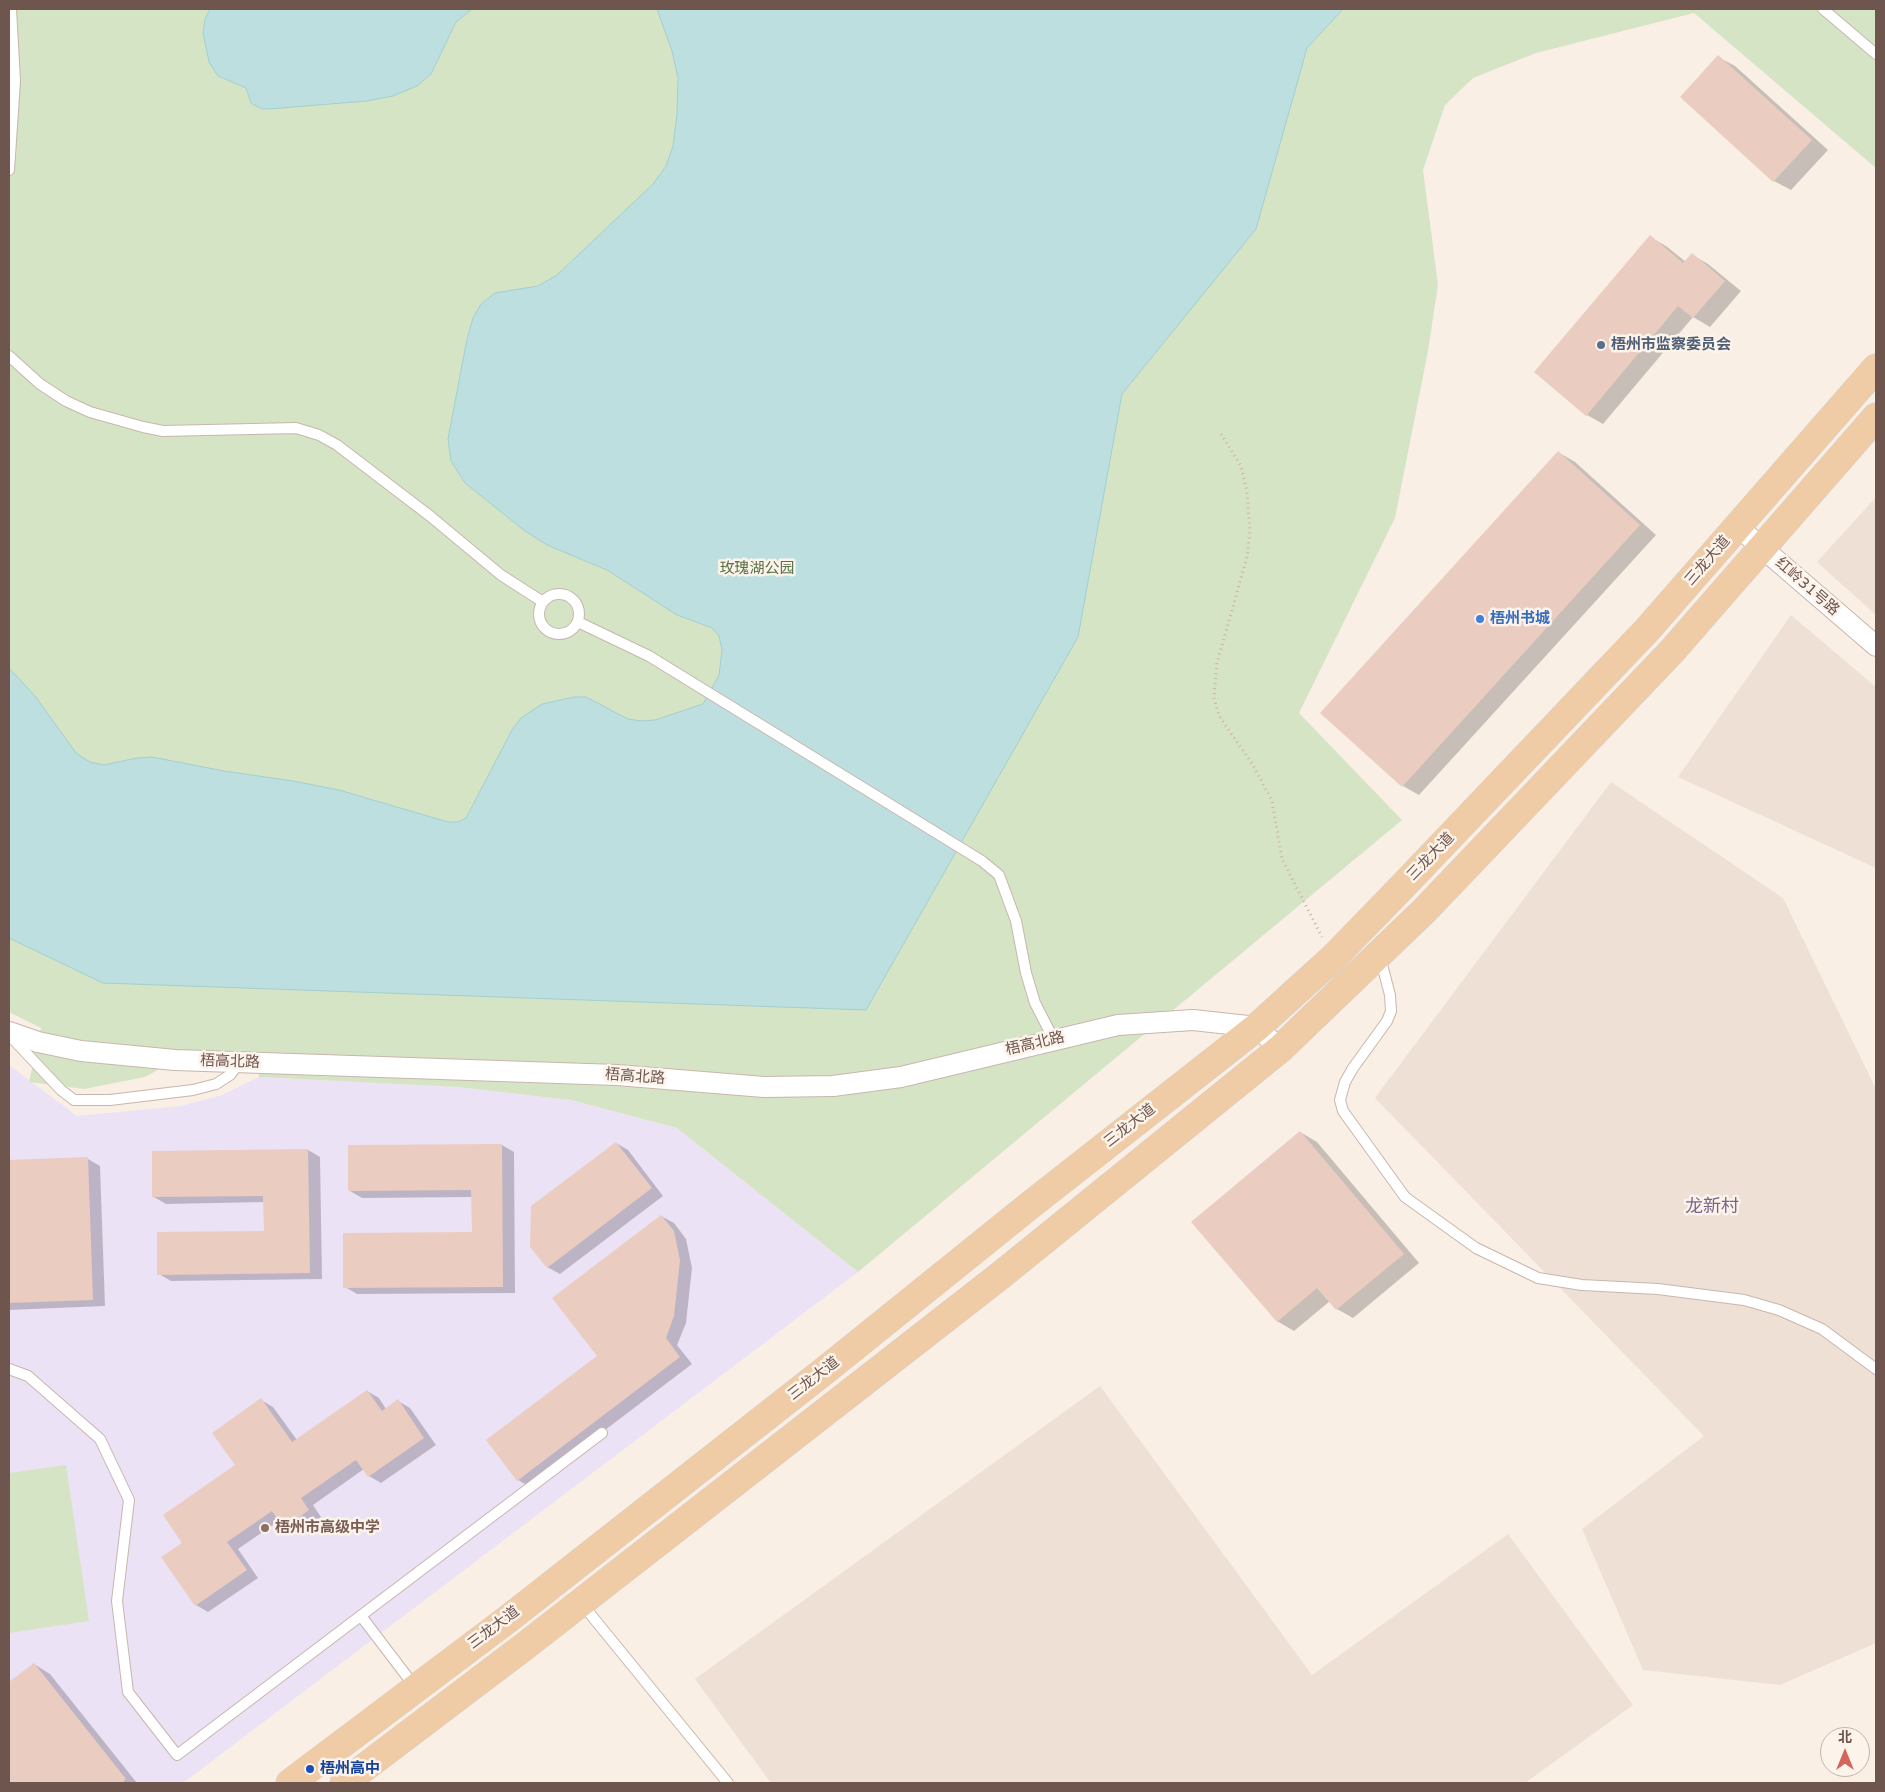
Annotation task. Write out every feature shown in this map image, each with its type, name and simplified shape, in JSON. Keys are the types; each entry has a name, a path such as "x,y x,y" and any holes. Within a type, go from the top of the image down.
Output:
{"main road":[{"name":"三龙大道","path":"290,1783 416,1688 820,1374 1029,1206 1257,1027 1333,958 1647,630 1876,368"},
{"path":"344,1783 581,1602 1001,1275 1280,1049 1345,989 1425,910 1672,651 1876,417"}],"street":[{"name":"红岭31号路","path":"1738,527 1876,646"},
{"name":"梧高北路","path":"9,1033 38,1042 81,1051 175,1060 617,1076 764,1087 833,1086 901,1077 1118,1025 1193,1020 1257,1027"},
{"path":"1257,1027 1280,1049"}],"lane":[{"path":"9,170 15,81 12,9"},
{"path":"1824,9 1876,54"},
{"path":"9,356 40,384 66,402 90,412 143,427 163,431 296,428 320,435 337,445 430,516 501,576 543,602"},
{"path":"553,595 566,595 576,603 580,616 574,628 562,635 549,632 544,628 539,615 543,602 553,595"},
{"path":"578,622 662,663 982,861 999,875 1016,922 1026,973 1035,1003 1054,1040"},
{"path":"1379,954 1390,995 1391,1011 1387,1021 1349,1075 1340,1100 1344,1111 1405,1196 1476,1248 1538,1278 1582,1285 1658,1288 1744,1300 1779,1310 1822,1329 1876,1369"},
{"path":"9,1033 60,1090 74,1100 110,1100 193,1090 216,1084 230,1076 240,1062"},
{"path":"9,1369 28,1376 100,1439 129,1500 117,1601 128,1692 177,1755 602,1434"},
{"path":"581,1602 728,1783"},
{"path":"361,1616 416,1688"}],"path":[{"path":"1222,434 1241,466 1247,492 1250,531 1247,557 1217,663 1214,698 1219,716 1267,789 1272,801 1282,858 1333,958"}],"shaded area":[{"path":"1876,497 1876,615 1817,562"},
{"path":"1791,615 1876,687 1876,868 1678,777"},
{"path":"1611,782 1783,898 1876,1089 1876,1643 1780,1685 1643,1670 1582,1529 1704,1436 1375,1098"},
{"name":"梧州市高级中学","path":"9,1065 77,1116 181,1106 222,1095 259,1077 457,1087 571,1100 677,1128 858,1272 183,1783 9,1783"},
{"path":"1100,1386 1312,1675 1508,1534 1633,1705 1525,1783 771,1783 695,1679"}],"green space":[{"name":"玫瑰湖公园","path":"9,9 1876,9 1876,168 1694,13 1536,53 1473,78 1445,105 1423,170 1438,285 1428,351 1395,518 1299,713 1402,820 858,1272 677,1128 571,1100 457,1087 259,1077 258,1055 187,1053 145,1077 84,1089 29,1082 41,1028 9,1012"},
{"path":"66,1465 89,1621 9,1633 9,1473"}],"water":[{"path":"210,9 472,9 456,22 431,74 417,86 393,96 367,101 262,109 251,103 246,88 218,76 209,62 203,33 205,19"},
{"path":"657,9 1343,9 1307,48 1256,229 1122,394 1078,637 866,1010 103,983 9,938 9,668 35,696 76,753 90,762 104,765 152,757 339,790 448,822 458,822 466,818 512,730 521,718 542,704 574,697 586,697 628,719 642,721 655,720 703,704 719,675 722,650 719,636 712,628 677,615 607,570 547,545 525,531 465,483 451,461 448,439 467,339 473,318 481,304 495,293 538,286 557,275 653,184 666,166 673,146 677,114 678,78 672,51"}],"building":[{"path":"1718,55 1812,140 1773,182 1680,97"},
{"name":"梧州市监察委员会","path":"1650,235 1683,263 1692,253 1725,281 1693,318 1678,306 1586,416 1534,372"},
{"name":"梧州书城","path":"1558,451 1640,525 1402,787 1320,713"},
{"path":"1300,1131 1404,1254 1336,1310 1317,1288 1277,1322 1191,1222"},
{"path":"616,1142 652,1188 547,1268 530,1247 531,1206"},
{"path":"502,1144 503,1287 343,1288 343,1233 472,1232 471,1190 348,1191 348,1145"},
{"path":"308,1149 310,1273 157,1275 157,1232 264,1231 263,1196 152,1197 152,1151"},
{"path":"88,1157 93,1300 9,1303 9,1160"},
{"path":"661,1215 674,1231 680,1260 674,1316 666,1338 680,1357 517,1481 486,1440 597,1356 552,1298"},
{"path":"367,1390 382,1411 398,1399 424,1438 368,1477 356,1460 301,1498 309,1510 284,1528 272,1511 227,1542 247,1570 195,1606 161,1557 182,1543 163,1515 235,1465 212,1433 261,1398 292,1442"},
{"path":"34,1663 126,1779 122,1783 9,1783 9,1682"}],"place":[{"name":"梧州市监察委员会","path":"1601,345"},
{"name":"梧州书城","path":"1480,619"},
{"name":"梧州市高级中学","path":"265,1528"},
{"name":"梧州高中","path":"310,1769"}],"district":[{"name":"龙新村","path":"1712,1207"}]}
